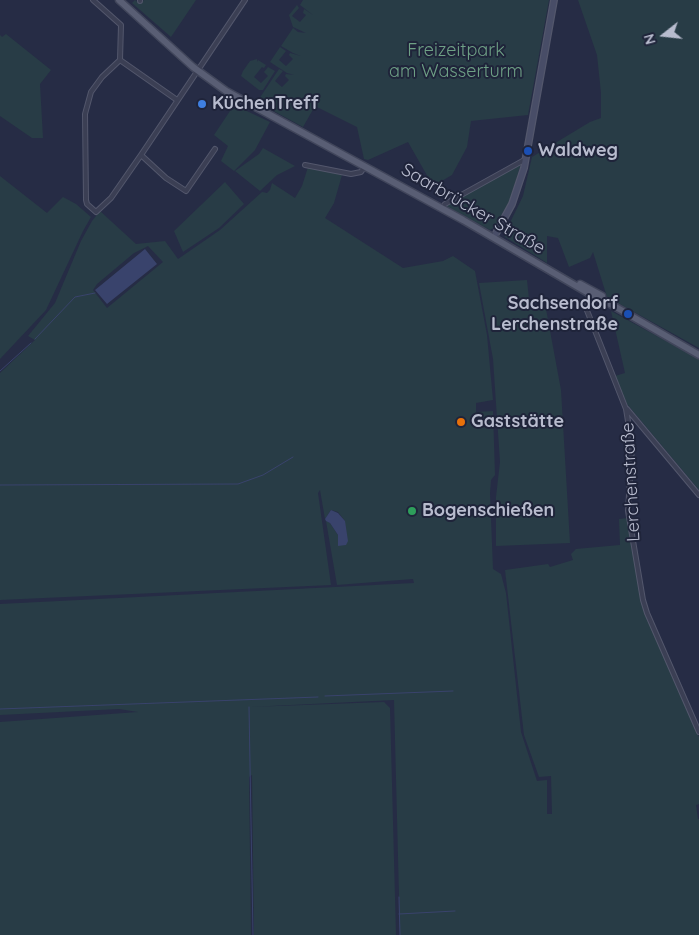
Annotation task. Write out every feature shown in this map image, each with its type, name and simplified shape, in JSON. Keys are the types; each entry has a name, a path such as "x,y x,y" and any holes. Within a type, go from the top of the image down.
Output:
{"main road":[{"name":"Saarbrücker Straße","path":"119,0 197,70 226,90 494,237 566,280 577,282 614,306 699,355"},
{"path":"494,237 512,204 520,183 526,159 554,0"}],"street":[{"path":"93,0 121,25 120,60 102,77 91,92 85,114 86,200 87,204 96,212 111,198 245,0"},
{"path":"120,60 177,100"},
{"path":"141,155 166,178 186,191 215,149"},
{"path":"445,204 526,159"},
{"path":"304,165 351,174 361,172 365,166"},
{"name":"Lerchenstraße","path":"591,292 585,304 586,308 626,409 631,440 628,511 643,600 699,732"},
{"path":"626,409 699,495"}],"green space":[{"path":"135,0 140,4 144,0 196,0 171,37 132,3"},
{"name":"Freizeitpark am Wasserturm","path":"303,0 549,0 528,115 471,121 467,147 452,175 433,186 408,142 368,160 364,159 357,127 315,106 303,127 257,102 279,69 283,71 275,81 282,87 289,80 285,76 286,74 294,75 287,73 270,62 280,47 286,51 279,60 286,66 293,59 289,55 290,53 301,56 281,46 293,28 298,32 306,33 293,27 289,15 297,5 299,8 292,16 300,22 306,15 303,13 304,9 313,15 300,5"},
{"path":"578,0 699,0 699,348 607,297 593,252 590,258 569,267 558,238 547,236 547,263 504,235 523,196 532,157 590,122 601,118 601,93 597,55"},
{"path":"6,34 51,70 40,84 43,138 32,138 0,116 0,35 2,37"},
{"path":"257,59 257,62 258,60 266,65 254,77 261,83 268,76 264,72 268,67 275,71 263,90 259,90 241,76 250,61"},
{"path":"234,105 270,122 255,150 234,171 221,161 228,146 214,135"},
{"path":"263,148 295,166 277,175 260,191 235,171 259,154"},
{"path":"521,164 509,202 495,227 490,230 445,206"},
{"path":"308,167 342,175 334,203 325,218 403,268 443,261 453,256 475,271 487,335 493,400 476,403 476,412 493,411 495,475 491,480 490,493 493,569 501,574 506,593 521,732 537,781 547,780 547,814 552,814 551,776 539,777 524,735 505,570 548,564 550,567 573,560 571,554 576,549 620,545 619,519 628,518 645,613 699,737 699,804 696,805 699,819 699,935 400,935 394,700 250,707 384,702 390,708 396,935 254,935 252,775 249,777 251,935 0,935 0,722 138,712 119,709 0,715 0,604 414,583 413,579 337,585 326,521 330,523 338,535 338,546 345,521 338,512 331,510 325,519 320,490 318,493 331,585 0,600 0,373 35,340 28,336 55,303 81,241 92,221 100,211 136,244 165,241 178,259 220,230 262,192 267,193 272,183 295,198 302,186","holes":["148,246 163,262 107,308 93,290 97,284 134,253"]},
{"path":"0,176 47,213 63,197 76,204 91,217 46,310 0,359"},
{"path":"225,182 244,204 219,228 183,252 174,231"},
{"path":"527,280 530,308 546,309 561,390 570,543 496,546 496,497 500,462 493,359 479,283"},
{"path":"611,311 699,359 699,490 627,404 615,376 625,373"}],"water":[{"path":"145,249 157,264 107,304 95,290"},
{"path":"331,510 338,513 345,521 348,541 346,545 338,546 338,535 325,519"}],"waterway":[{"path":"35,339 75,297 95,293"},
{"path":"0,371 31,343"},
{"path":"0,485 238,484 263,475 293,457"},
{"path":"325,696 453,691"},
{"path":"0,709 318,697"},
{"path":"249,707 253,935"},
{"path":"399,897 400,935"},
{"path":"399,914 455,911"}],"place":[{"name":"KüchenTreff","path":"202,104"},
{"name":"Waldweg","path":"528,151"},
{"name":"Sachsendorf Lerchenstraße","path":"628,314"},
{"name":"Gaststätte","path":"461,422"},
{"name":"Bogenschießen","path":"412,511"}]}
